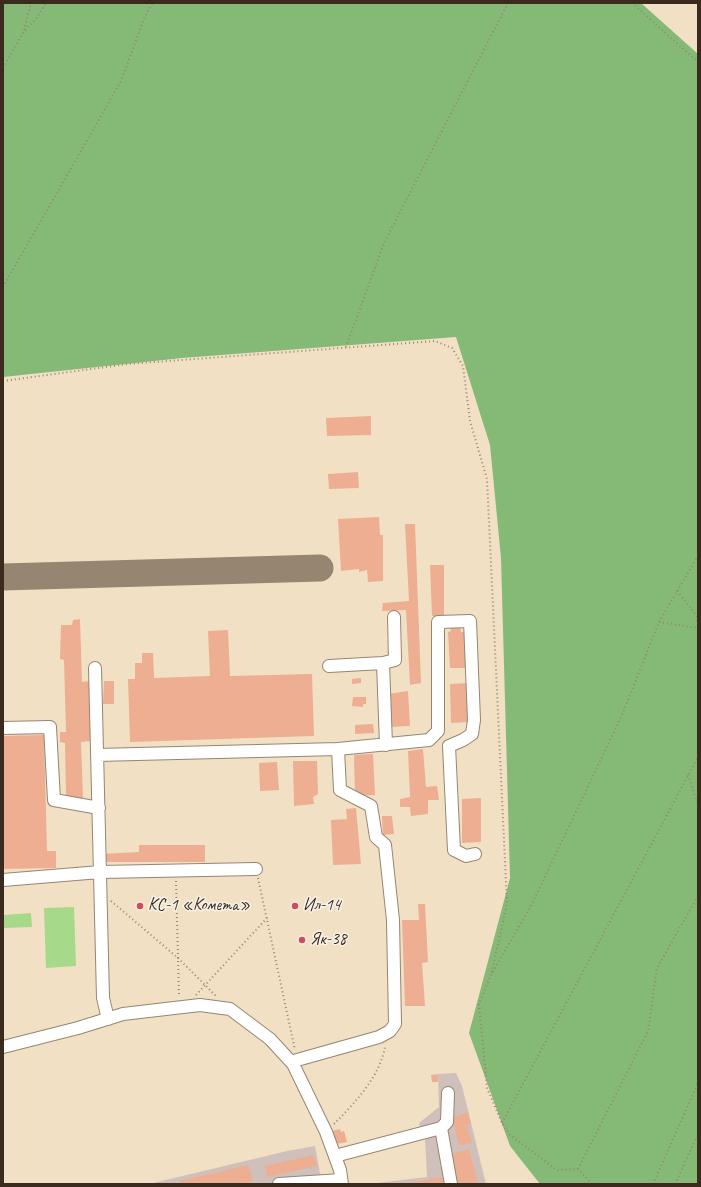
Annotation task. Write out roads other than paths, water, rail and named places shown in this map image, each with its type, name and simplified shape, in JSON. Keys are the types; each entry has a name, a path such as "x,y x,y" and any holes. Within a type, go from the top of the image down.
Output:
{"street":[{"path":"329,666 383,663 395,660 394,617"},
{"path":"97,755 338,749 429,740 438,731 438,622 470,621 474,720 472,734 449,746"},
{"path":"383,663 386,744"},
{"path":"95,668 104,998 108,1019"},
{"path":"3,728 50,727 54,800 98,808"},
{"path":"434,734 449,746 454,850 466,856 474,854"},
{"path":"295,1062 386,1034 395,1024 396,1008 393,920 385,845 376,837 371,806 340,790 338,749"},
{"path":"3,880 100,872 256,869"},
{"path":"3,1047 123,1014 200,1005 226,1008 235,1012 295,1062 326,1132 335,1156 342,1182 279,1184"},
{"path":"335,1156 441,1128 447,1122 448,1093"},
{"path":"441,1128 451,1184"}],"place":[{"name":"КС-1 «Комета»","path":"140,906"},
{"name":"Ил-14","path":"295,906"},
{"name":"Як-38","path":"302,940"}]}
